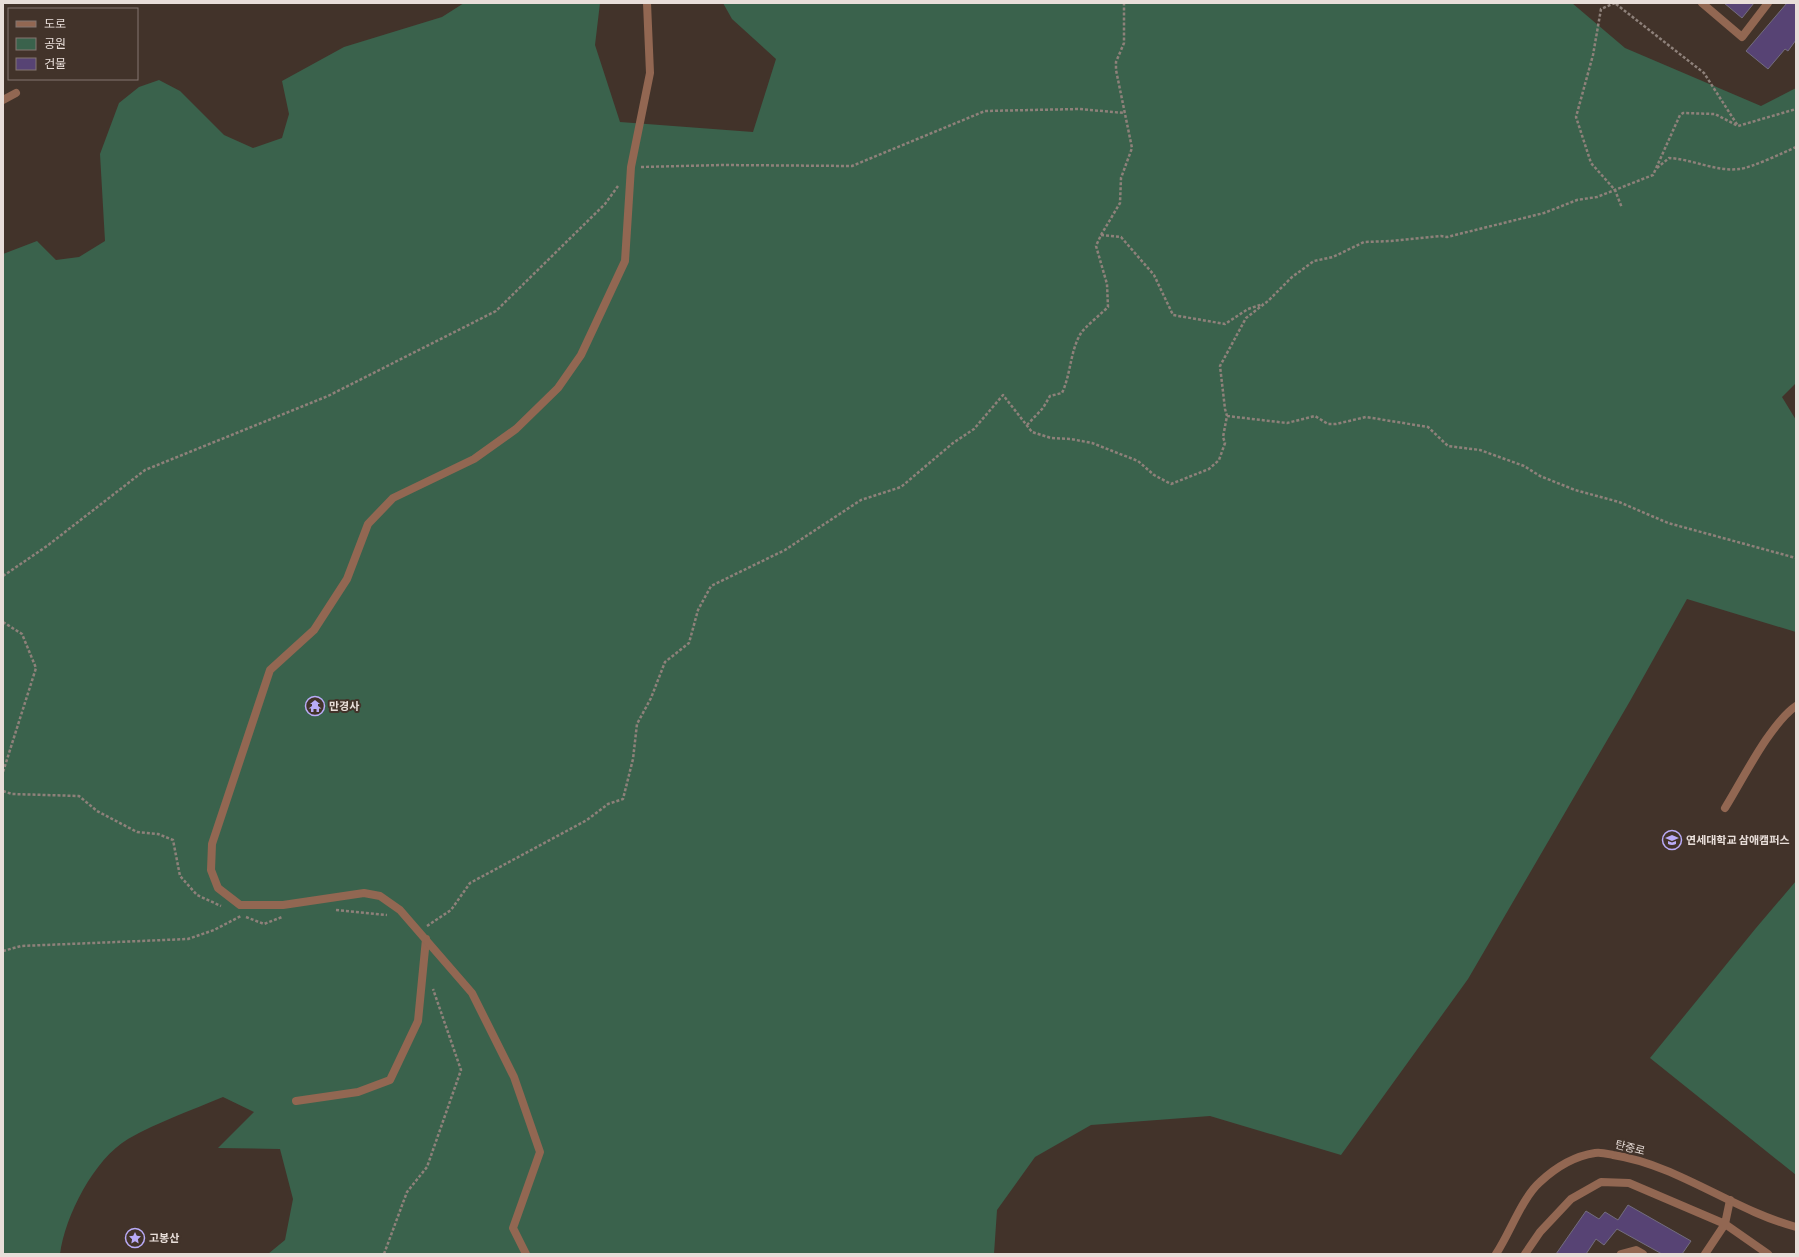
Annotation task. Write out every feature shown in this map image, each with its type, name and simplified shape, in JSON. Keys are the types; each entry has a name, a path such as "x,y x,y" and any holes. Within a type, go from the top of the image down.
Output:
{"street":[{"path":"526,1254 513,1228 540,1152 514,1077 472,993 426,939 417,932 400,910 380,896 364,893 283,905 240,905 218,888 211,870 212,844 270,670 314,630 347,579 368,524 393,498 474,459 516,429 558,388 581,356 625,261 631,167 650,73 648,3"},
{"path":"1702,3 1742,37 1768,3"},
{"path":"3,100 16,93"},
{"path":"1725,808 1774,728 1788,712 1796,706"},
{"path":"296,1101 358,1092 390,1080 418,1021 426,939"},
{"name":"탄중로","path":"1496,1254 1521,1209 1539,1183 1564,1164 1596,1152 1633,1158 1796,1227"},
{"path":"1525,1254 1540,1232 1571,1199 1601,1182 1629,1183 1724,1224 1768,1254"},
{"path":"1705,1254 1724,1224 1730,1200"},
{"path":"1621,1254 1636,1250 1642,1254"}],"path":[{"path":"1027,425 1043,408 1050,396 1062,393 1067,382 1081,332 1108,307 1106,284 1096,246 1120,203 1121,178 1132,148 1116,70 1116,62 1124,44 1124,3"},
{"path":"1622,208 1615,190 1592,163 1576,117 1593,55 1601,9 1615,3 1704,73 1738,126"},
{"path":"3,576 47,546 145,470 328,396 496,311 605,204 631,167 721,165 852,166 985,111 1079,109 1125,113"},
{"path":"417,932 451,910 470,883 587,820 608,804 623,799 633,760 637,724 651,698 665,662 689,644 698,610 711,586 785,550 861,500 901,487 953,443 974,429 1003,395 1032,432 1051,438 1071,439 1092,443 1138,461 1154,475 1171,484 1209,469 1219,460 1224,443 1223,437 1227,416 1220,366 1246,318 1265,303 1292,277 1314,261 1333,257 1364,242 1396,241 1441,236 1447,237 1544,213 1577,200 1597,197 1653,175 1680,116 1683,113 1714,114 1738,126 1796,109"},
{"path":"1656,168 1669,158 1683,159 1720,168 1739,170 1796,147"},
{"path":"1101,235 1121,237 1154,275 1173,314 1225,324 1248,309 1265,303"},
{"path":"1227,416 1287,423 1315,416 1328,424 1336,424 1366,417 1428,427 1448,446 1480,450 1524,466 1540,476 1575,490 1619,502 1668,523 1796,558"},
{"path":"3,622 22,634 36,668 3,772"},
{"path":"3,791 12,794 79,796 97,811 137,832 158,834 172,840 180,876 197,895 223,907"},
{"path":"334,909 392,916"},
{"path":"236,912 264,924 286,916"},
{"path":"3,951 21,946 188,939 214,930 243,915"},
{"path":"384,1254 407,1192 427,1167 461,1070 433,987"}],"green space":[{"path":"464,3 600,3 595,45 620,122 753,132 776,59 732,19 723,3 1572,3 1625,48 1761,106 1796,88 1796,383 1782,397 1796,420 1796,632 1687,599 1630,701 1468,979 1341,1155 1210,1116 1091,1125 1035,1157 997,1210 994,1254 268,1254 285,1240 293,1199 280,1149 218,1148 254,1112 223,1097 151,1127 128,1139 116,1148 93,1174 83,1190 68,1223 60,1254 3,1254 3,254 37,241 56,260 79,257 105,241 100,154 119,103 139,87 159,80 180,91 224,135 253,148 282,138 289,114 282,81 344,47 442,17"},
{"path":"1796,881 1796,1175 1650,1058"}],"building":[{"path":"1724,3 1754,3 1742,18"},
{"path":"1787,3 1796,3 1796,40 1788,51 1785,49 1768,69 1746,51"},
{"path":"1628,1205 1691,1241 1682,1254 1662,1254 1617,1229 1604,1245 1596,1239 1586,1254 1556,1254 1586,1211 1599,1219 1605,1212 1618,1220"}],"place":[{"name":"만경사","path":"315,706"},
{"name":"연세대학교 삼애캠퍼스","path":"1672,840"},
{"name":"고봉산","path":"135,1238"}]}
